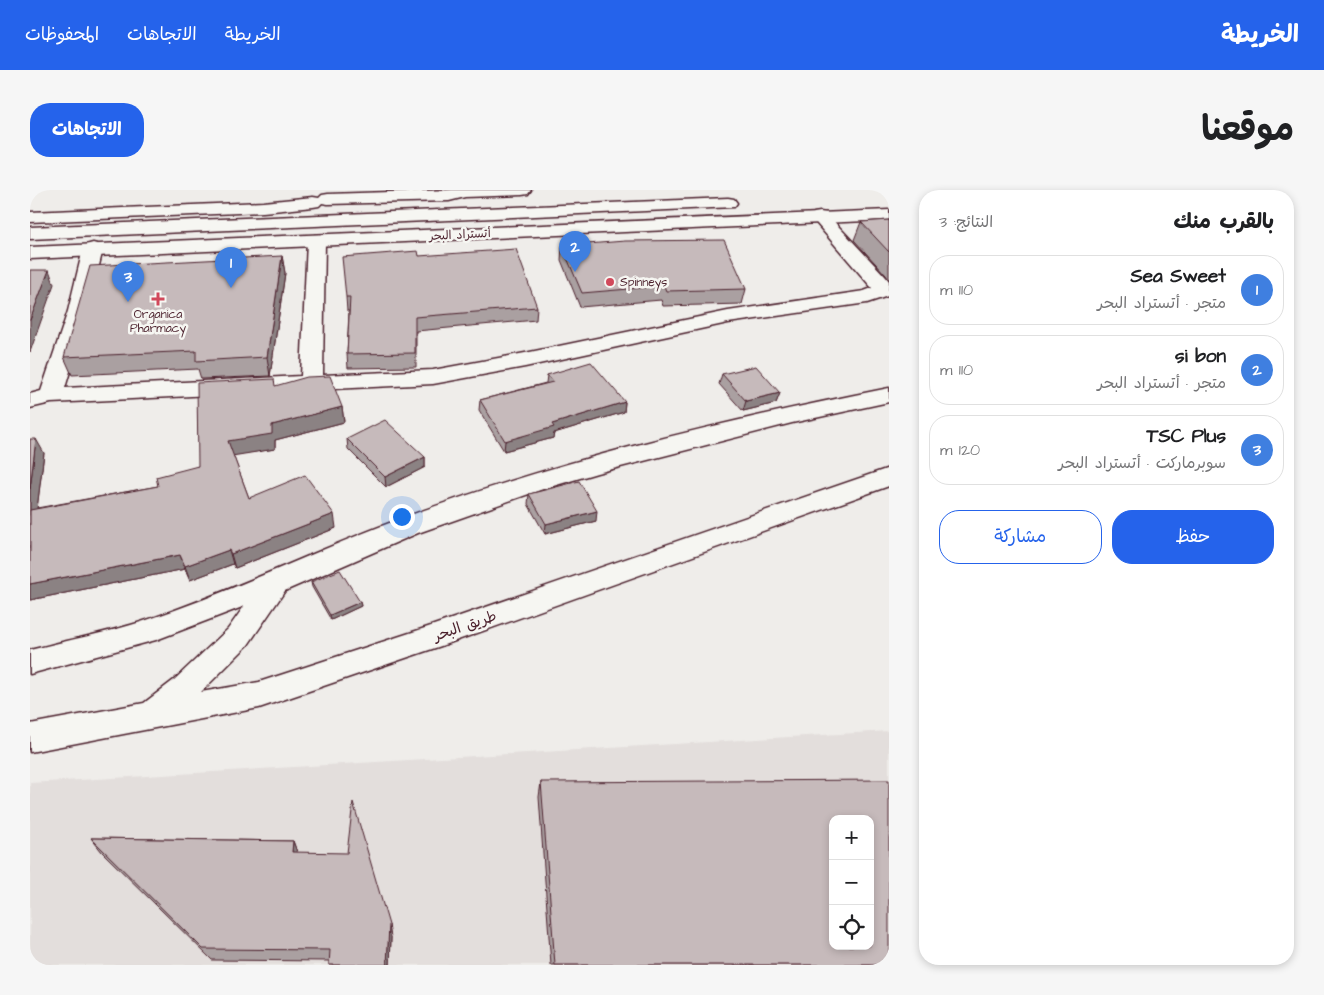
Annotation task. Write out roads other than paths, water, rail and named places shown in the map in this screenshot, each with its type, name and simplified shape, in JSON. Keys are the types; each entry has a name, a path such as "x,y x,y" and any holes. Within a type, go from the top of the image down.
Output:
{"main road":[{"path":"420,190 465,192 522,190"},
{"path":"30,217 262,207 316,195 449,196 465,192"},
{"name":"أتستراد البحر","path":"30,233 670,205 741,197"},
{"name":"أتستراد البحر","path":"30,252 889,215"},
{"path":"30,401 51,396 433,376 525,360 728,317 846,300 881,292 883,287 878,280 820,217"},
{"path":"312,382 316,241"},
{"path":"51,396 78,312 93,249"},
{"path":"30,662 146,632 277,582 409,526 534,483 595,465 773,420 889,395"},
{"name":"طريق البحر","path":"30,738 150,717 259,695 353,665 889,477"},
{"path":"150,717 185,689 238,637 277,582"}],"place":[{"name":"si bon","path":"575,272"},
{"name":"Spinneys","path":"610,282"},
{"name":"Sea Sweet","path":"231,288"},
{"name":"Organica Pharmacy","path":"158,299"},
{"name":"TSC Plus","path":"128,302"}]}
